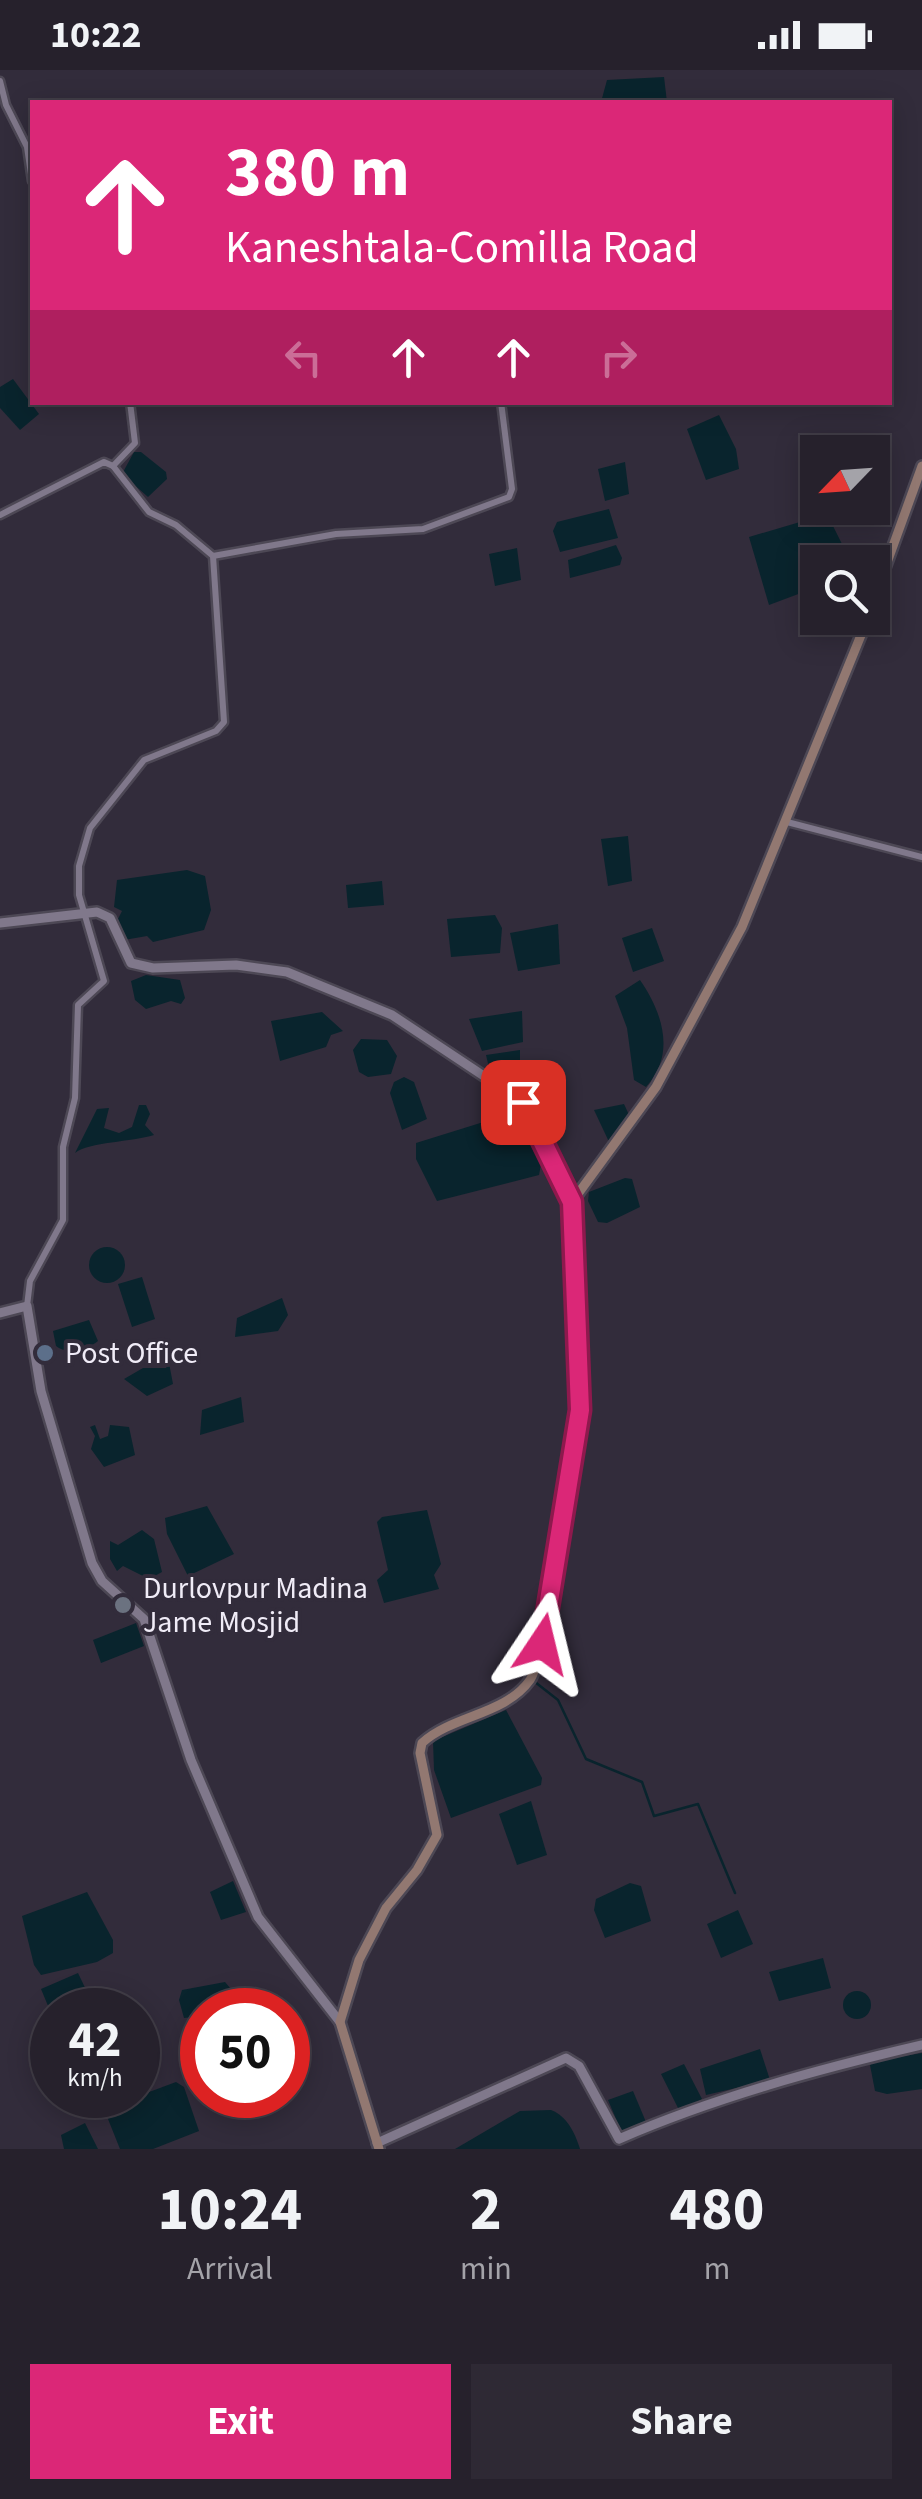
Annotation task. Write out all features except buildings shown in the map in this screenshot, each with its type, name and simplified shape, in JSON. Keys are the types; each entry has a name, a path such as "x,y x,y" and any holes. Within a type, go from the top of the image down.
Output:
{"main road":[{"path":"890,554 922,466"},
{"path":"378,2146 340,2022 359,1960 386,1908 418,1870 437,1835 420,1753 422,1744 453,1722 516,1694 532,1678 542,1644 580,1410 572,1202 656,1087 742,927 861,635"}],"street":[{"path":"0,81 6,106 27,147 30,167"},
{"path":"112,466 134,443 130,405"},
{"path":"213,556 336,534 423,530 509,496 512,488 501,405"},
{"path":"0,516 92,464 112,466 150,512 176,524 213,556 224,722 216,731 144,760 98,816 83,845 79,866 82,912 104,981 78,1005 74,1098 63,1147 63,1220 30,1281 27,1306 41,1391 92,1563 102,1581 144,1619 191,1760 258,1917 340,2022"},
{"path":"787,822 922,857"},
{"path":"0,923 82,912 110,918 130,964 153,968 236,964 287,972 392,1015 523,1102 572,1202"},
{"path":"0,1313 27,1306"},
{"path":"378,2146 566,2058 579,2066 619,2139 680,2113 764,2086 922,2045"}],"water":[{"path":"664,77 667,100 602,100 607,80"},
{"path":"13,379 39,414 20,430 0,408 0,387"},
{"path":"719,415 736,449 739,469 706,480 687,429"},
{"path":"134,452 141,452 166,472 167,479 148,497 122,474"},
{"path":"625,462 629,494 605,501 598,469"},
{"path":"609,509 618,538 560,552 553,531 557,522"},
{"path":"800,522 800,525 832,525 842,545 800,545 800,593 769,605 749,537"},
{"path":"616,545 622,558 620,565 570,578 568,560"},
{"path":"517,548 521,580 495,586 489,554"},
{"path":"628,836 632,881 608,886 601,839"},
{"path":"187,870 205,876 211,910 204,930 153,942 147,936 124,940 118,919 122,911 114,907 117,880"},
{"path":"382,881 384,905 348,908 346,885"},
{"path":"495,915 502,928 500,953 451,957 447,919"},
{"path":"558,924 560,964 518,971 510,933"},
{"path":"652,928 664,961 633,972 622,938"},
{"path":"146,975 180,980 185,998 181,1004 171,1001 146,1009 135,1000 131,981"},
{"path":"640,980 655,1006 663,1034 661,1061 646,1087 634,1080 627,1028 615,996"},
{"path":"522,1011 523,1042 482,1051 469,1019"},
{"path":"322,1012 343,1031 331,1035 326,1047 280,1061 271,1021"},
{"path":"361,1039 387,1040 397,1056 391,1074 368,1077 359,1072 353,1050"},
{"path":"520,1050 520,1084 490,1072 486,1055"},
{"path":"404,1077 414,1082 427,1119 402,1130 390,1093 394,1082"},
{"path":"624,1104 630,1117 610,1144 594,1110"},
{"path":"139,1105 146,1105 150,1114 145,1125 154,1135 75,1153 97,1109 109,1108 104,1128 119,1133 132,1127"},
{"path":"519,1111 542,1159 539,1175 437,1201 416,1159 416,1143"},
{"path":"632,1179 640,1207 607,1223 598,1222 588,1201 589,1192"},
{"path":"107,1247 120,1252 125,1265 120,1278 107,1283 94,1278 89,1265 94,1252"},
{"path":"142,1277 155,1319 132,1327 118,1284"},
{"path":"282,1298 288,1315 278,1331 235,1337 237,1318"},
{"path":"89,1320 98,1341 77,1350 56,1346 53,1331"},
{"path":"169,1363 173,1384 147,1396 124,1379 143,1368 166,1368"},
{"path":"241,1397 244,1422 200,1435 202,1410"},
{"path":"95,1425 100,1439 108,1436 110,1425 129,1427 135,1455 104,1467 91,1449 95,1436 90,1427"},
{"path":"207,1506 234,1554 188,1576 167,1534 165,1518"},
{"path":"427,1510 441,1564 434,1575 439,1589 384,1603 377,1580 388,1570 377,1522 382,1517"},
{"path":"142,1530 154,1539 162,1572 149,1579 123,1566 117,1571 110,1559 110,1541 118,1545"},
{"path":"136,1623 144,1646 101,1663 93,1640"},
{"path":"506,1710 542,1778 541,1785 451,1818 434,1770 433,1741"},
{"path":"531,1801 547,1855 517,1865 499,1814"},
{"path":"233,1881 246,1912 221,1920 210,1892"},
{"path":"630,1883 641,1886 651,1921 605,1938 594,1910 596,1899"},
{"path":"87,1892 113,1940 113,1953 97,1962 41,1975 34,1965 22,1916"},
{"path":"738,1910 753,1944 721,1958 707,1924"},
{"path":"823,1958 831,1988 779,2001 769,1972"},
{"path":"78,1973 85,1988 43,1988"},
{"path":"225,1982 230,1988 193,1988"},
{"path":"857,1991 867,1995 871,2005 867,2015 857,2019 847,2015 843,2005 847,1995"},
{"path":"760,2049 770,2080 706,2095 700,2069"},
{"path":"922,2053 922,2089 887,2094 875,2091 870,2065"},
{"path":"684,2064 702,2099 680,2112 661,2074"},
{"path":"176,2082 180,2084 180,2118 195,2118 199,2131 153,2149 120,2149 108,2118 160,2118 160,2088"},
{"path":"633,2091 646,2122 622,2133 608,2100"},
{"path":"551,2110 570,2126 580,2149 455,2149 520,2111"},
{"path":"85,2123 98,2149 64,2149 61,2135"}],"waterway":[{"path":"535,1682 558,1700 586,1759 642,1782 654,1816 698,1804 735,1893"}],"place":[{"name":"Post Office","path":"45,1353"},
{"name":"Durlovpur Madina Jame Mosjid","path":"123,1605"}],"route":[{"path":"523,1102 572,1202 580,1410 542,1644"}]}
